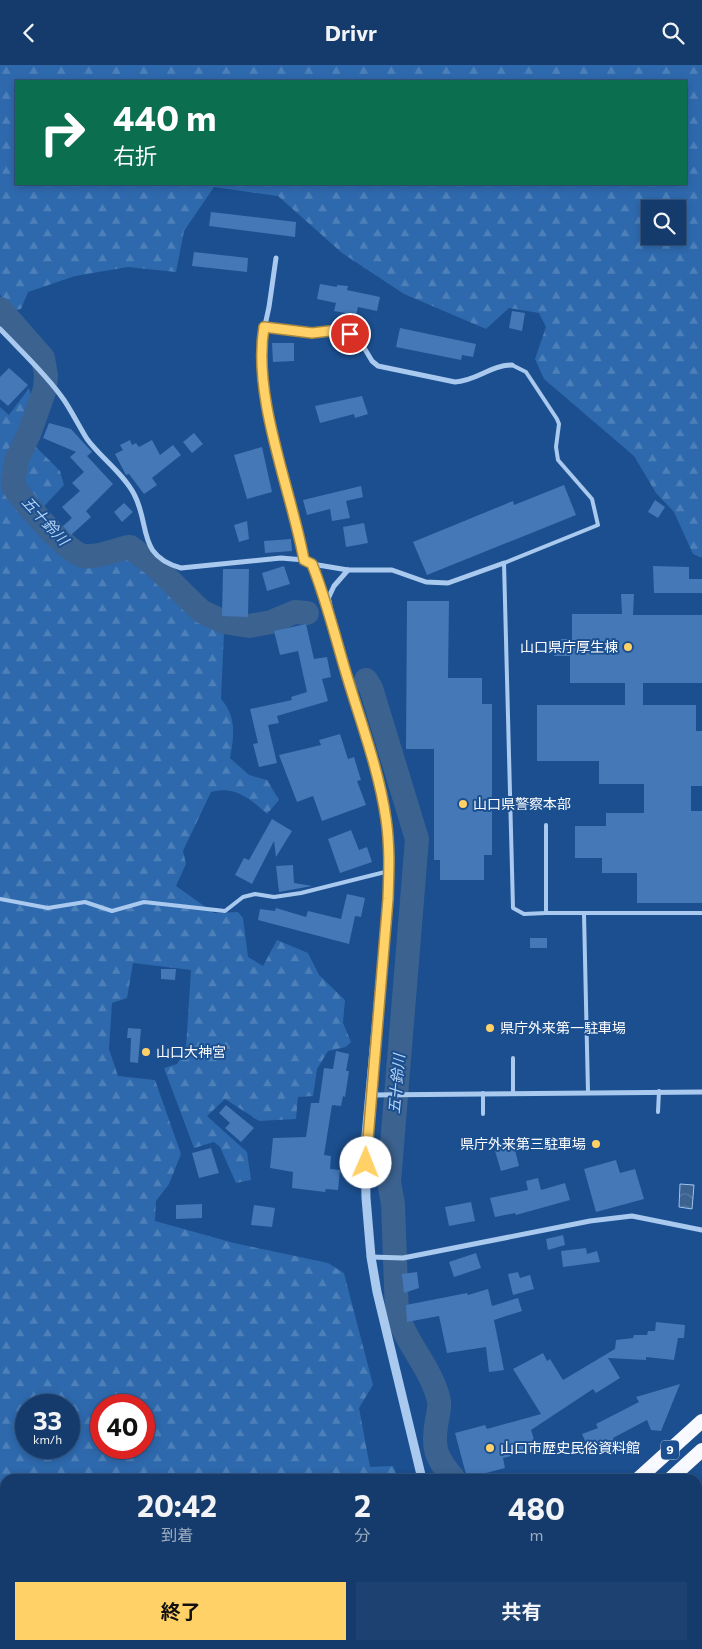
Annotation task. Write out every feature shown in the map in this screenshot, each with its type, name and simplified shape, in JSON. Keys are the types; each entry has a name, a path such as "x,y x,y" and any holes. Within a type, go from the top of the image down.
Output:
{"highway":[{"name":"9","path":"644,1474 702,1421"},
{"name":"9","path":"676,1474 702,1450"}],"street":[{"path":"276,258 262,339 264,383 274,440 304,560"},
{"path":"264,327 312,333 338,330 350,334 360,341 372,361 378,365 455,382 466,381 502,365 512,365"},
{"path":"0,329 63,398 88,440 132,491 140,506 147,544 156,556 169,564 181,568 281,558 304,560 312,564 348,570 392,570 426,583 448,583 504,563"},
{"path":"312,564 327,601 333,631 379,783 386,818 389,871 365,1146 366,1198 371,1257 377,1292 421,1474"},
{"path":"327,601 334,586 348,570"},
{"path":"370,1095 702,1091"},
{"path":"371,1257 403,1258 590,1221 632,1216 702,1230"}],"lane":[{"path":"512,365 526,371 556,419 559,425 556,447 558,459 592,499 598,525 504,563 513,908 524,914 702,913"},
{"path":"546,825 546,913"},
{"path":"0,899 48,908 85,902 112,911 144,901 225,911 243,897 255,894 274,897 301,893 389,871"},
{"path":"584,914 588,1092"},
{"path":"513,1058 513,1093"},
{"path":"658,1111 659,1091"},
{"path":"483,1093 483,1114"}],"green space":[{"path":"0,65 702,65 702,558 693,554 674,512 656,493 634,456 544,379 535,359 546,327 539,313 509,308 486,329 404,294 342,253 278,196 214,187 184,231 176,272 128,267 75,276 28,292 21,309 9,311 0,294"},
{"path":"29,388 33,402 23,434 60,471 64,485 32,519 66,554 90,564 116,557 138,563 205,626 224,632 221,699 232,720 233,742 230,758 249,775 267,780 279,800 267,814 255,803 235,792 219,790 211,792 183,851 186,864 176,886 214,913 238,912 243,918 248,957 263,966 277,940 308,953 319,975 345,1000 343,1023 351,1042 346,1047 328,1051 317,1069 313,1096 298,1097 296,1119 259,1121 225,1099 207,1116 247,1152 251,1180 236,1183 220,1147 214,1142 194,1148 164,1068 177,1064 186,1048 191,970 133,963 127,998 112,1003 109,1049 118,1076 155,1080 181,1154 169,1184 156,1201 155,1221 234,1243 328,1263 344,1273 373,1385 359,1408 370,1467 393,1466 397,1474 0,1474 0,407 9,415"}],"water":[{"path":"680,1184 694,1185 692,1209 679,1207"}],"building":[{"path":"211,212 296,222 295,237 209,226"},
{"path":"194,252 248,258 247,272 192,266"},
{"path":"320,284 337,287 337,285 348,286 347,290 380,297 377,311 358,307 356,315 334,311 336,303 317,299"},
{"path":"512,311 525,313 522,331 509,328"},
{"path":"400,328 476,344 473,357 462,355 461,360 396,347"},
{"path":"272,343 294,343 294,361 273,362"},
{"path":"9,368 28,385 8,406 0,399 0,377"},
{"path":"362,396 368,414 355,418 354,414 320,423 315,406"},
{"path":"49,423 71,429 92,452 87,456 113,484 86,511 91,517 71,535 63,526 72,518 62,507 80,491 72,483 84,472 70,457 76,452 43,438"},
{"path":"194,433 203,444 192,453 183,442"},
{"path":"130,440 132,445 136,443 139,447 152,440 160,455 173,445 181,455 152,478 157,485 144,494 129,474 126,475 115,454 123,450 120,445"},
{"path":"262,447 272,492 247,499 234,455"},
{"path":"564,485 576,515 427,575 413,542 513,501 514,505"},
{"path":"361,486 363,497 346,501 350,518 332,521 330,509 307,515 303,500"},
{"path":"655,500 665,507 658,518 648,512"},
{"path":"124,503 133,512 122,522 114,512"},
{"path":"247,521 249,539 239,542 234,525"},
{"path":"364,523 368,543 346,547 343,527"},
{"path":"291,539 292,551 265,553 264,541"},
{"path":"284,566 290,584 267,591 262,573"},
{"path":"653,566 689,567 689,579 702,579 702,593 654,593"},
{"path":"223,569 249,569 248,617 222,616"},
{"path":"621,594 634,594 633,615 702,615 702,683 643,683 643,705 696,705 696,731 702,731 702,786 691,786 691,811 702,811 702,903 637,903 637,873 602,873 602,858 575,858 575,826 606,826 606,813 644,813 644,784 599,784 599,761 537,761 537,705 625,705 625,683 570,683 570,656 554,656 554,639 572,639 572,614 622,614"},
{"path":"407,601 449,601 448,678 482,678 482,704 492,704 492,855 484,855 484,880 440,880 440,860 434,860 434,749 406,749"},
{"path":"306,624 314,659 327,657 331,677 322,679 328,701 277,716 279,723 268,725 277,763 259,767 253,744 258,743 250,709 292,700 291,697 307,692 298,651 280,655 274,631"},
{"path":"340,734 348,759 354,757 361,780 357,781 366,805 322,821 313,796 297,802 279,755 321,745 319,740"},
{"path":"272,819 292,831 276,857 274,841 252,884 235,875 244,858 249,860"},
{"path":"351,830 359,850 367,847 372,862 340,873 328,839"},
{"path":"293,865 294,883 312,886 279,892 276,866"},
{"path":"347,894 365,898 361,917 355,916 349,944 258,920 260,909 275,911 276,908 306,917 308,911 341,919"},
{"path":"530,938 547,938 547,948 530,948"},
{"path":"161,969 176,969 175,980 161,979"},
{"path":"128,1028 141,1029 138,1063 130,1062 131,1038 127,1038"},
{"path":"336,1051 349,1054 346,1071 349,1071 345,1097 343,1096 341,1106 332,1105 324,1155 331,1156 330,1169 340,1170 338,1190 326,1189 325,1192 292,1188 293,1172 270,1168 273,1138 306,1137 311,1103 319,1103 324,1068 333,1069"},
{"path":"226,1105 254,1128 241,1142 225,1128 230,1123 219,1113"},
{"path":"514,1146 519,1166 501,1171 495,1151"},
{"path":"211,1148 219,1173 199,1178 192,1153"},
{"path":"616,1160 620,1173 635,1169 644,1199 596,1212 584,1169"},
{"path":"538,1178 541,1190 565,1183 570,1200 516,1215 515,1213 495,1217 490,1198 528,1190 526,1181"},
{"path":"471,1202 475,1221 449,1226 445,1207"},
{"path":"202,1204 202,1218 176,1219 176,1205"},
{"path":"254,1205 275,1208 272,1227 251,1225"},
{"path":"563,1235 565,1245 548,1250 546,1239"},
{"path":"586,1248 587,1254 597,1251 600,1262 563,1267 561,1251"},
{"path":"476,1253 481,1268 454,1277 449,1262"},
{"path":"417,1272 419,1288 404,1293 402,1274"},
{"path":"518,1272 520,1278 530,1275 534,1289 513,1295 508,1274"},
{"path":"488,1289 492,1306 518,1298 522,1311 494,1320 504,1370 489,1372 486,1347 447,1353 439,1316 407,1322 406,1305 467,1293 468,1295"},
{"path":"656,1322 685,1325 684,1338 678,1338 674,1360 646,1357 646,1360 608,1358 620,1378 596,1393 593,1389 531,1430 537,1449 503,1458 505,1468 482,1474 466,1474 455,1433 485,1425 487,1429 541,1414 513,1369 543,1353 547,1361 550,1359 563,1380 615,1349 616,1340 633,1338 634,1335 647,1335 648,1331 655,1331"},
{"path":"680,1384 661,1431 651,1430 647,1420 613,1438 616,1449 592,1456 582,1434 598,1428 596,1424 639,1402 636,1397"}],"waterway":[{"name":"五十鈴川","path":"0,309 43,358 46,375 45,389 29,434 16,461 13,486 35,514 67,546 84,556 95,556 130,547 153,564 201,611 224,622 249,626 271,622 295,612 307,613"},
{"name":"五十鈴川","path":"366,680 371,688 417,839 389,1182 393,1204 397,1314 401,1325 436,1389 439,1403 435,1438 436,1452 450,1474"}],"place":[{"name":"山口県庁厚生棟","path":"628,647"},
{"name":"山口県警察本部","path":"463,804"},
{"name":"県庁外来第一駐車場","path":"490,1028"},
{"name":"山口大神宮","path":"146,1052"},
{"name":"県庁外来第三駐車場","path":"596,1144"},
{"name":"山口市歴史民俗資料館","path":"490,1448"}],"route":[{"path":"350,334 338,330 312,333 264,327 262,339 264,383 274,440 304,560 312,564 327,601 333,631 379,783 386,818 390,857 388,899 365,1146 366,1163"}]}
